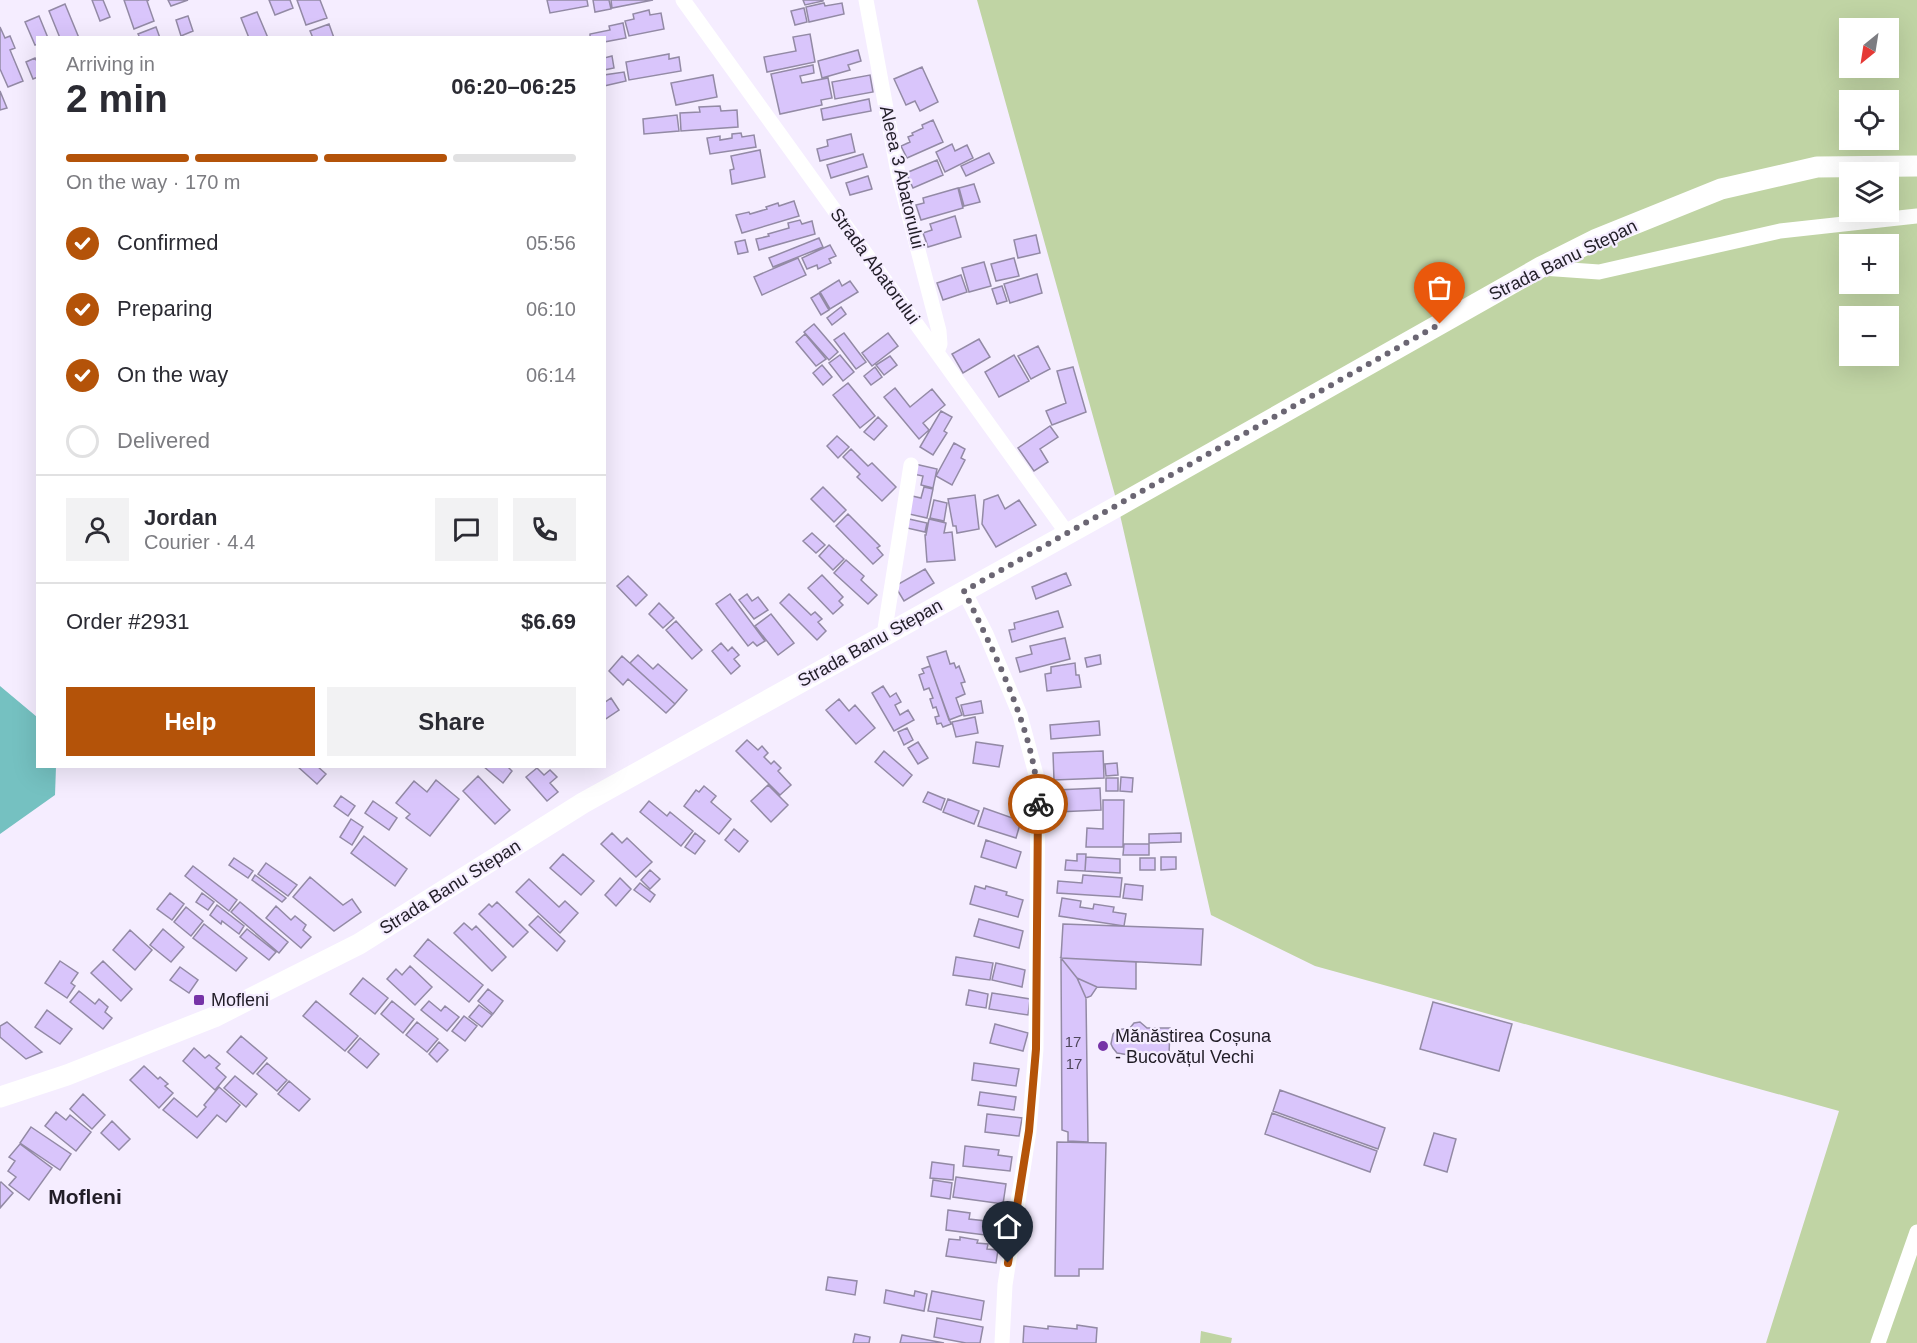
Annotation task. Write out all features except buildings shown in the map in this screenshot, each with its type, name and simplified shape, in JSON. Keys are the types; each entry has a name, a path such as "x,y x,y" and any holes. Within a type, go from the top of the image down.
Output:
{"main road":[{"name":"Strada Banu Stepan","path":"0,1097 67,1074 214,1017 349,949 583,803 1541,267 1597,239 1721,189 1817,167 1917,165"}],"street":[{"name":"Strada Abatorului","path":"683,0 1068,533"},
{"name":"Aleea 3 Abatorului","path":"866,0 898,173 939,331 940,344 937,352"},
{"path":"1541,267 1599,272 1780,231 1917,216"},
{"path":"884,635 911,465"},
{"path":"964,591 986,634 1020,715 1038,782 1036,1049 1029,1131 1005,1285 1002,1343"},
{"path":"1878,1343 1917,1232"}],"shaded area":[{"path":"977,0 1917,0 1917,1343 1766,1343 1839,1111 1315,966 1211,915 1118,506"},
{"path":"0,686 36,716 36,768 56,768 55,795 0,834"},
{"path":"1201,1331 1232,1338 1231,1343 1200,1343"}],"way so far":[{"path":"1038,804 1038,782 1020,715 986,634 964,591 1440,324"}],"place":[{"name":"Mofleni","path":"199,1000"},
{"name":"Mănăstirea Coșuna - Bucovățul Vechi","path":"1103,1046"}],"district":[{"name":"Mofleni","path":"85,1197"}],"route":[{"path":"1008,1263 1029,1131 1036,1049 1038,804"}]}
